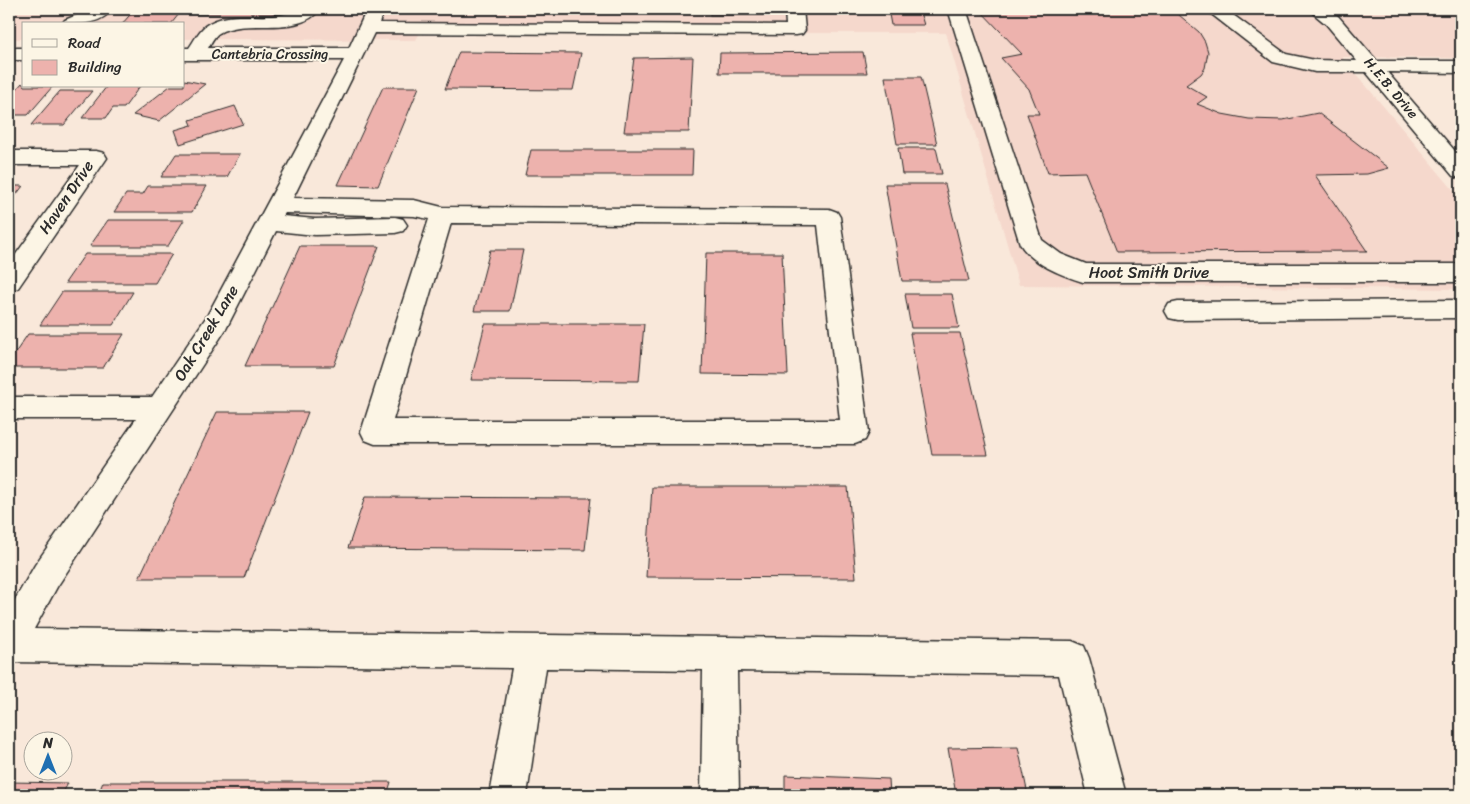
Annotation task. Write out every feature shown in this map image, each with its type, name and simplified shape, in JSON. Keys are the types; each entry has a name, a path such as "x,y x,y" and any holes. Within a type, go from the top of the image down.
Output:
{"street":[{"path":"76,22 103,9"},
{"path":"190,54 212,29 230,23 280,22 302,16 311,9"},
{"path":"420,28 428,9"},
{"path":"594,29 598,9"},
{"path":"372,18 420,28 594,29 672,23 796,30 794,9"},
{"name":"Hoot Smith Drive","path":"957,9 1032,244 1053,260 1083,273 1461,273"},
{"path":"1214,9 1280,58 1315,66 1461,67"},
{"name":"H.E.B. Drive","path":"1317,9 1332,20 1461,171"},
{"name":"Oak Creek Lane","path":"9,641 46,576 217,322 356,54 372,18"},
{"path":"9,54 22,54"},
{"name":"Cantebria Crossing","path":"190,54 356,54"},
{"name":"Haven Drive","path":"9,158 96,158 9,282"},
{"path":"273,214 315,227 414,225 442,215 829,217 855,432 376,432 442,215"},
{"path":"1178,311 1461,309"},
{"path":"9,408 160,408"},
{"path":"9,645 1072,658 1107,795"},
{"path":"508,795 532,651"},
{"path":"720,653 720,795"}],"shaded area":[{"path":"9,9 1461,9 1461,58 1342,57 1461,199 1461,289 1019,285 946,33 420,33 416,40 185,39 185,22 22,22 22,39 9,39"}],"building":[{"path":"135,9 280,9 277,14 179,14 173,22 124,22"},
{"path":"710,9 763,9 763,15 710,15"},
{"path":"888,9 919,9 924,25 891,25"},
{"path":"979,9 1172,9 1199,32 1208,52 1205,68 1201,74 1186,85 1207,97 1197,104 1222,114 1249,119 1283,120 1318,113 1389,168 1367,174 1315,175 1367,251 1117,252 1085,172 1048,173 1027,114 1039,114 1029,89 1001,58 1022,54"},
{"path":"459,52 581,53 573,90 445,89"},
{"path":"863,52 867,73 719,73 720,53"},
{"path":"693,57 689,132 624,132 634,58"},
{"path":"885,77 921,77 937,144 897,144"},
{"path":"185,80 205,84 159,121 133,115 167,88 185,88"},
{"path":"22,83 22,88 51,88 28,115 15,115 9,123 9,98"},
{"path":"383,87 419,87 378,186 338,185"},
{"path":"105,88 139,88 124,108 113,108 106,118 82,118"},
{"path":"60,91 92,91 64,125 31,125"},
{"path":"235,106 243,124 180,144 175,130 192,125 190,120"},
{"path":"898,148 936,148 942,174 902,174"},
{"path":"531,150 693,150 692,175 525,175"},
{"path":"176,154 240,154 227,177 161,177"},
{"path":"885,184 945,184 969,281 902,281"},
{"path":"9,186 23,186 9,204"},
{"path":"148,186 207,186 192,212 114,212 126,194 143,194"},
{"path":"108,220 184,220 168,246 90,246"},
{"path":"300,246 379,246 334,366 245,366"},
{"path":"490,250 523,250 510,311 474,311"},
{"path":"706,253 782,253 788,375 702,374"},
{"path":"85,254 172,254 155,283 65,283"},
{"path":"62,292 133,292 113,325 40,325"},
{"path":"905,294 952,294 959,328 911,328"},
{"path":"485,324 644,324 639,381 471,380"},
{"path":"910,333 960,333 988,455 932,455"},
{"path":"28,334 124,334 103,368 9,368 9,362"},
{"path":"217,412 308,412 244,578 139,578"},
{"path":"652,487 848,487 856,578 646,577"},
{"path":"365,497 591,498 585,550 348,548"},
{"path":"1018,747 1028,795 956,795 948,748"},
{"path":"785,775 889,779 890,795 785,795"},
{"path":"9,782 68,783 62,795 9,795"},
{"path":"103,782 391,782 387,795 98,795"}]}
